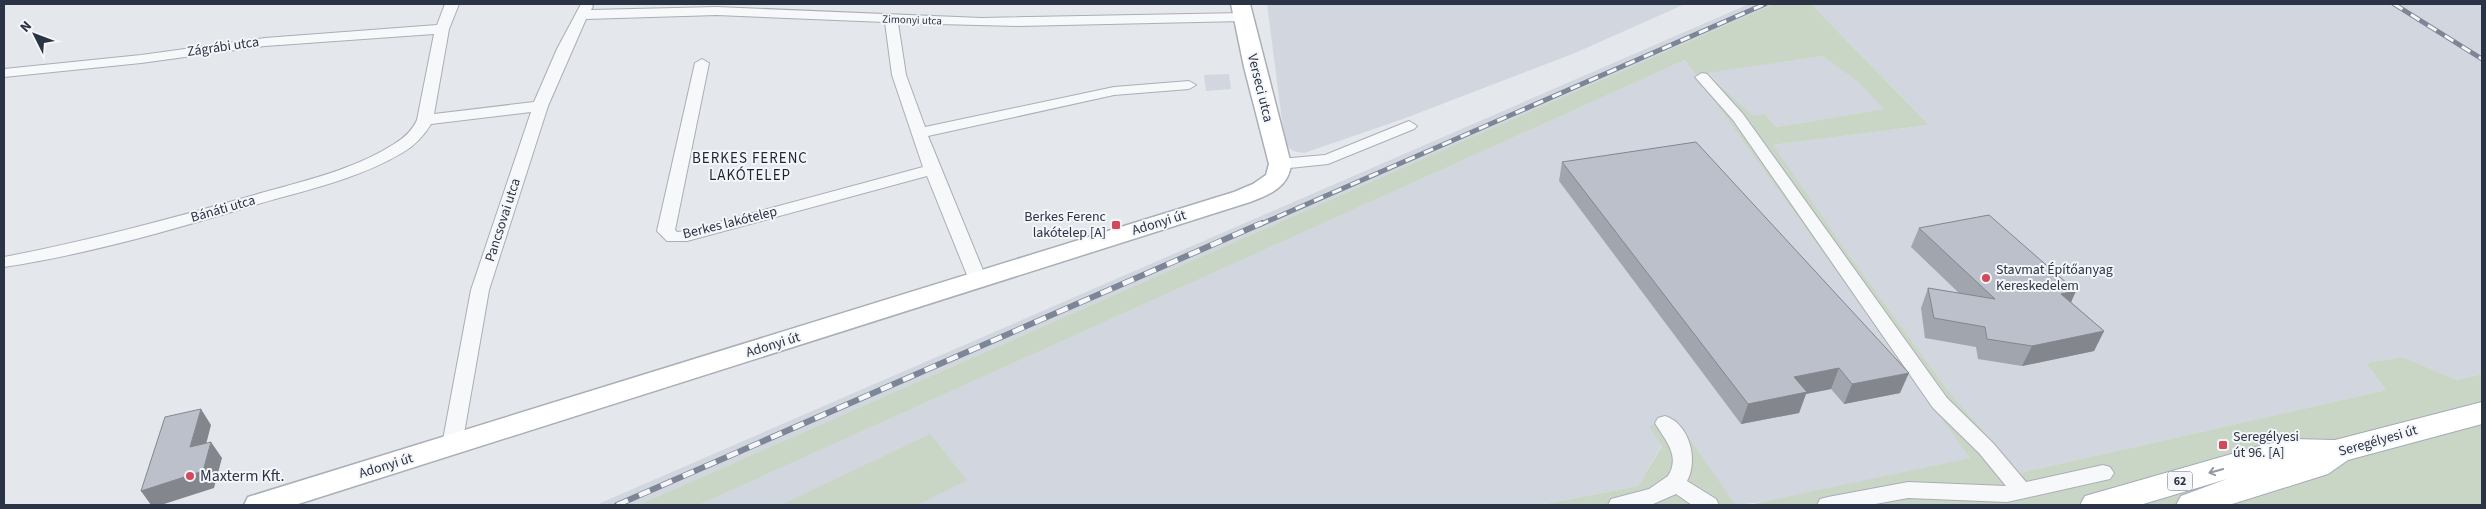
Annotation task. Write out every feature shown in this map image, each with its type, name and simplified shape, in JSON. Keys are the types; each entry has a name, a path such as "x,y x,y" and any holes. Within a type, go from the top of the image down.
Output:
{"main road":[{"name":"Seregélyesi út","path":"2193,505 2240,488 2316,465 2337,451 2482,413"},
{"name":"62","path":"2097,505 2262,457 2294,451 2337,451"}],"street":[{"name":"Bánáti utca","path":"4,262 158,228 331,176 390,153 413,137 422,128 442,29 452,4"},
{"name":"Zimonyi utca","path":"584,9 700,11 982,22 1241,10"},
{"name":"Pancsovai utca","path":"452,445 480,290 540,106 564,49 584,9"},
{"name":"Verseci utca","path":"1241,10 1280,168"},
{"path":"891,19 899,75 932,170 978,280"},
{"name":"Zágrábi utca","path":"4,73 141,59 265,42 442,29"},
{"name":"Berkes lakótelep","path":"702,63 666,230 673,237 687,236 932,170"},
{"path":"1702,77 1738,117 1940,403 1986,448 2022,491"},
{"path":"919,133 1114,91 1189,85"},
{"path":"425,120 540,106"},
{"path":"1280,168 1328,159 1410,126"},
{"name":"Adonyi út","path":"259,505 1242,197 1269,184 1280,168"},
{"path":"1619,505 1648,499 1662,493 1675,483 1681,473 1684,459 1680,443 1665,423"},
{"path":"1842,504 1908,490 1982,494 2022,491 2103,472"},
{"path":"1675,483 1708,505"}],"shaded area":[{"path":"1267,4 1685,4 1575,53 1403,119 1304,153 1293,151 1285,144"},
{"path":"1749,4 1774,4 638,505 596,505"},
{"path":"1811,4 2482,4 2482,374 2457,380 2403,357 2366,363 2386,390 2020,473 1950,393 1772,145 1929,125"},
{"path":"1823,56 1859,83 1885,109 1776,127 1765,114 1753,117 1707,72"},
{"path":"1685,60 1971,458 1778,500 1736,505 1676,421 1638,486 1540,505 699,505"},
{"path":"1229,74 1231,89 1206,91 1204,75"}],"green space":[{"path":"1774,4 1811,4 1929,125 1773,145 1845,249 1950,393 2020,473 2386,390 2366,363 2403,357 2457,380 2482,374 2482,505 1749,505 1970,458 1685,60 699,505 638,505","holes":["1823,56 1859,83 1884,109 1776,127 1765,114 1753,116 1707,73"]},
{"path":"1676,420 1736,505 1540,505 1638,486 1662,446 1649,426"},
{"path":"930,434 967,480 917,505 781,505"}],"building":[{"path":"1696,142 1909,373 1852,384 1839,368 1794,377 1807,392 1748,404 1562,162"},
{"path":"1989,215 2076,291 2061,294 2104,331 2032,346 1987,339 1985,327 1934,318 1928,288 1995,299 1919,228"},
{"path":"201,409 190,447 211,442 203,471 141,491 165,417"}],"railway":[{"path":"1259,225 1765,4"},
{"path":"2394,4 2482,59"},
{"path":"617,505 1262,223"}],"place":[{"name":"Berkes Ferenc lakótelep [A]","path":"1116,225"},
{"name":"Stavmat Építőanyag Kereskedelem","path":"1986,278"},
{"name":"Seregélyesi út 96. [A]","path":"2223,445"},
{"name":"Maxterm Kft.","path":"190,476"}],"district":[{"name":"BERKES FERENC LAKÓTELEP","path":"750,166"}]}
